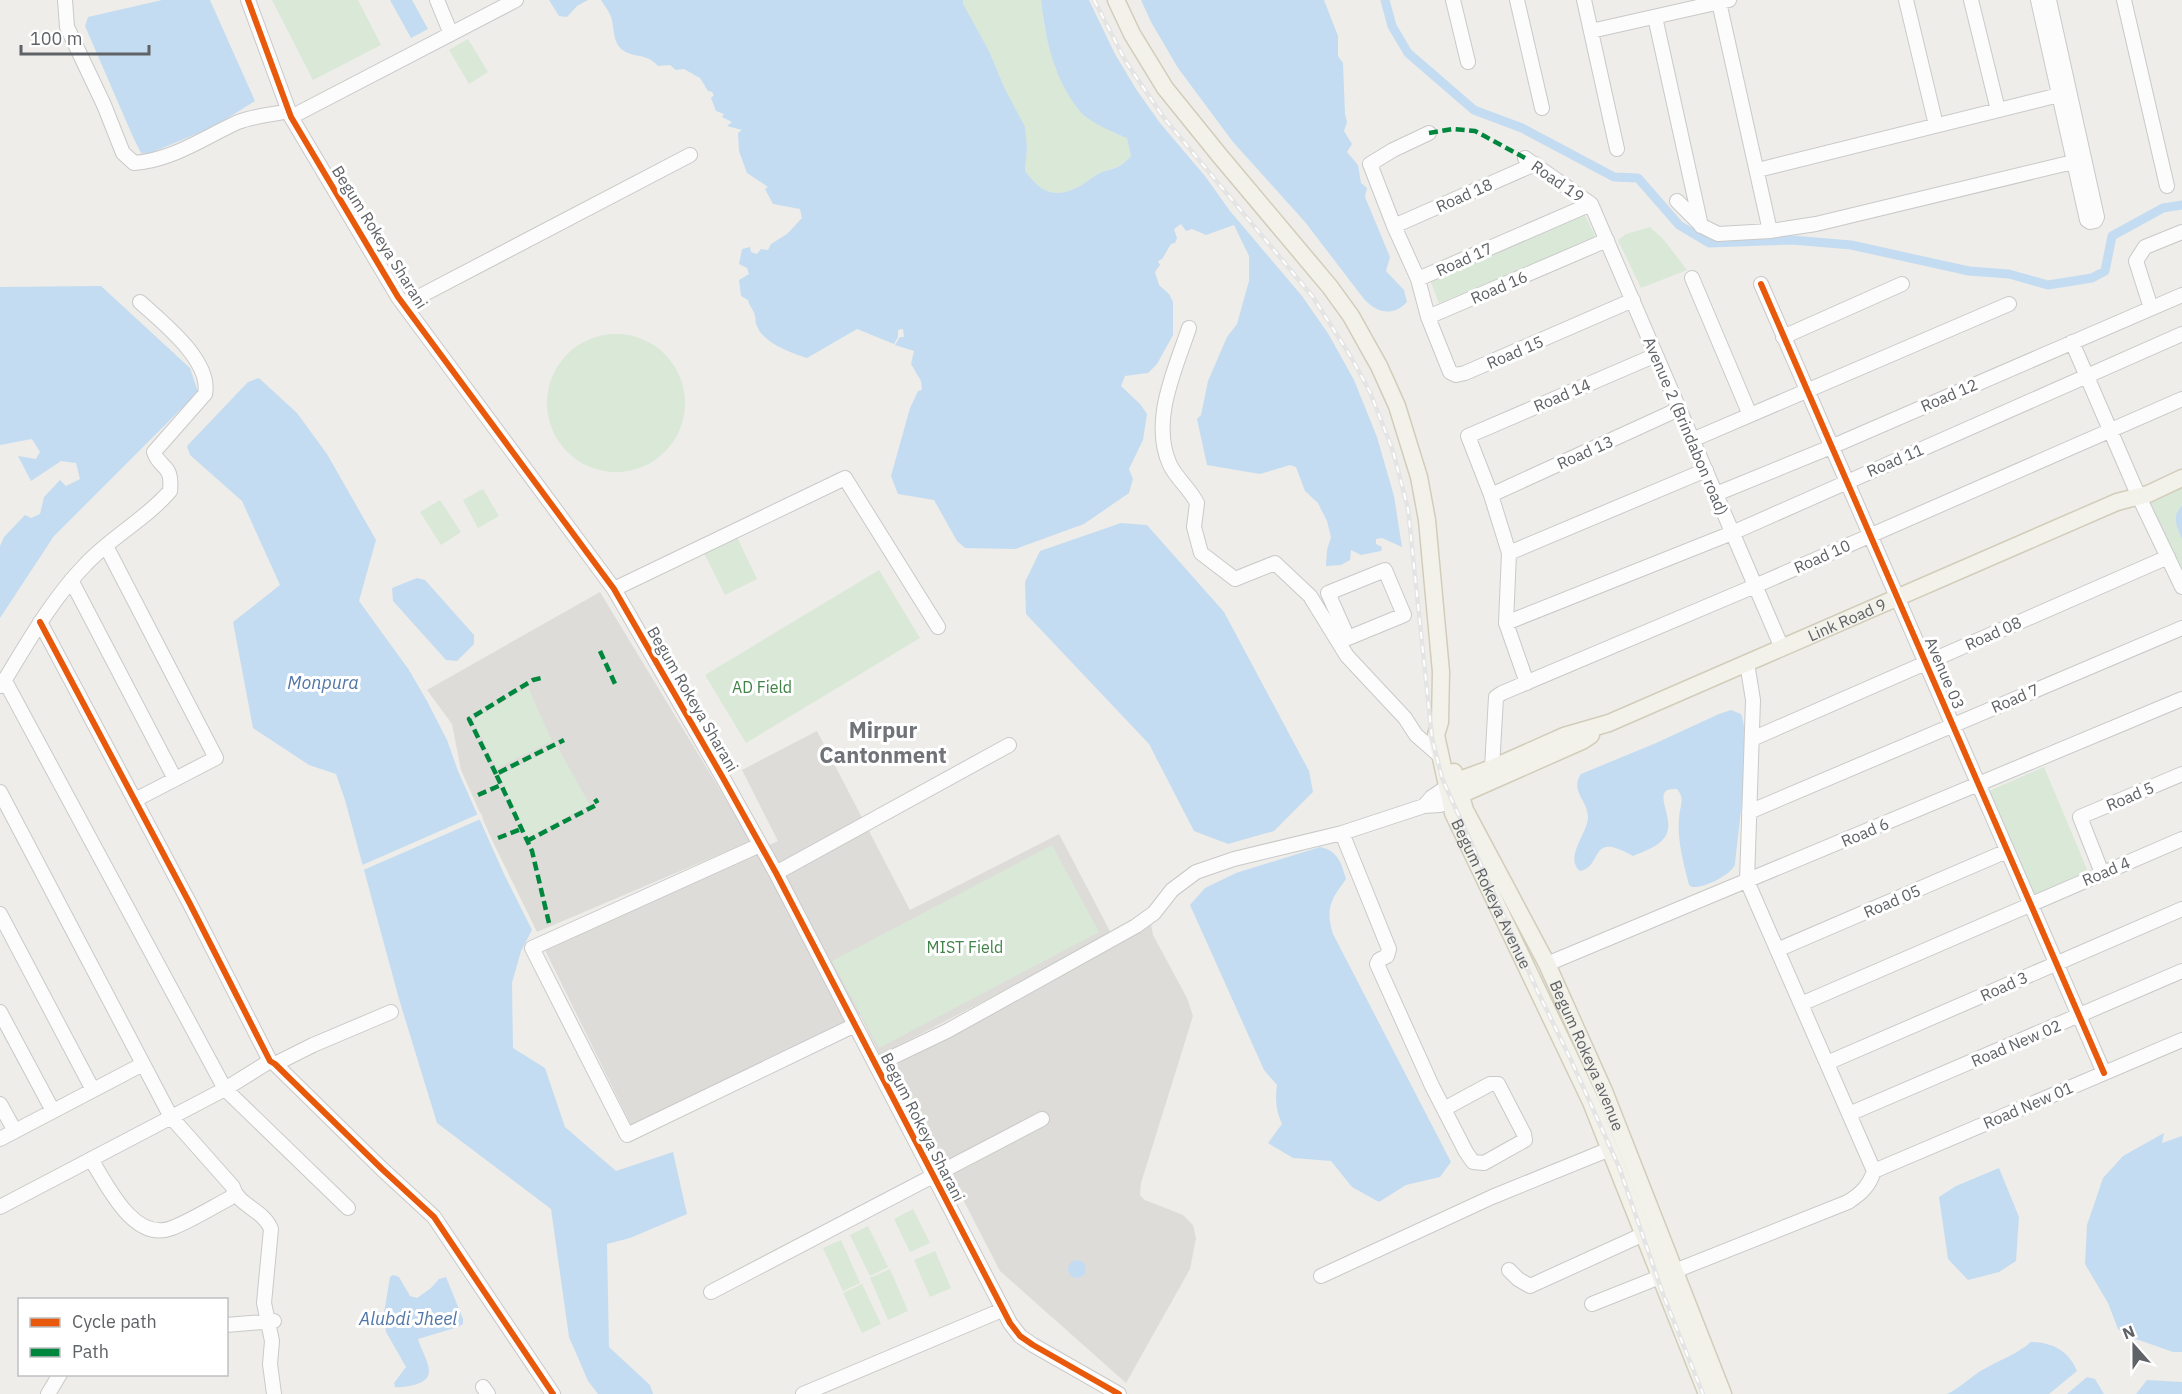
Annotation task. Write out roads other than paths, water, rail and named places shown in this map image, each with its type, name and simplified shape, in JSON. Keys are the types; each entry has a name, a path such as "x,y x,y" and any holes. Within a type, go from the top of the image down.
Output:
{"main road":[{"path":"1116,0 1132,34 1165,88 1330,287 1351,316 1379,366 1397,406 1419,477 1425,510 1441,672 1440,722"},
{"name":"Link Road 9","path":"1453,790 1492,768 1563,736 1609,723 2117,502 2182,469"},
{"name":"Link Road 9","path":"2137,493 2182,478"},
{"name":"Begum Rokeya Avenue","path":"1440,722 1436,735 1439,755 1453,790 1459,826 1570,1056 1644,1234 1667,1275 1707,1394"},
{"name":"Begum Rokeya avenue","path":"1440,722 1453,790 1547,964 1604,1091 1667,1275 1723,1394"},
{"name":"Link Road 9","path":"1453,790 1582,741 1609,723"}],"street":[{"path":"65,0 67,27 104,105 123,153 134,163 150,162 182,151 240,121 290,114 516,0"},
{"name":"Begum Rokeya Sharani","path":"248,0 290,114 399,297 614,589 776,873 1002,1310 1026,1341 1119,1394"},
{"path":"437,0 451,34"},
{"path":"1453,0 1468,62"},
{"path":"1517,0 1542,108"},
{"path":"1584,0 1617,149"},
{"path":"1906,0 1936,125"},
{"path":"1971,0 1998,110"},
{"path":"2038,0 2086,220 2095,221 2097,217 2049,0"},
{"path":"2124,0 2166,186"},
{"path":"1591,31 1724,1 1770,231"},
{"path":"1655,17 1701,226"},
{"path":"1758,170 2058,95"},
{"name":"Road 17","path":"1429,133 1370,164 1418,279 1591,204"},
{"path":"405,304 690,155"},
{"name":"Road 19","path":"1530,161 1591,204"},
{"name":"Road 18","path":"1394,226 1530,161"},
{"path":"1677,201 1701,226 1718,234 1770,231 1816,224 2073,162"},
{"name":"Avenue 2 (Brindabon road)","path":"1591,204 1782,648"},
{"path":"2151,308 2136,261 2145,247 2182,231"},
{"name":"Road 16","path":"1428,317 1607,240"},
{"path":"1692,278 1750,415"},
{"path":"1418,279 1428,317"},
{"name":"Avenue 03","path":"1761,284 2103,1073"},
{"path":"1783,337 1902,284"},
{"name":"Road 12","path":"1716,494 1831,447 2182,295"},
{"name":"Road 15","path":"1428,317 1450,372 1456,375 1633,300"},
{"path":"140,302 194,357 206,377 206,394 154,452 155,457 166,466 171,482 170,491 71,579 40,622 2,685 225,1089 348,1208"},
{"path":"1692,440 2009,304"},
{"path":"1189,328 1168,393 1163,423 1167,457 1172,468 1197,503 1195,534 1201,553 1235,579 1275,564 1310,596 1332,620 1348,638 1404,615 1385,570 1328,593 1332,620 1347,656 1405,718 1416,735 1439,755"},
{"name":"Road 11","path":"1506,623 1732,533 2182,334"},
{"path":"2072,342 2137,493 2182,587"},
{"name":"Road 14","path":"1491,495 1467,436 1656,355"},
{"name":"Road 10","path":"1492,768 1496,698 2182,399"},
{"name":"Road 13","path":"1491,495 1679,410"},
{"path":"1509,553 1706,470"},
{"path":"614,589 846,478 938,627"},
{"path":"1491,495 1509,553 1506,623 1527,683"},
{"path":"106,546 216,758 135,800"},
{"name":"Road 08","path":"1752,739 2168,556"},
{"path":"71,579 175,779"},
{"path":"40,622 273,1063 434,1217 553,1394"},
{"name":"Road 7","path":"1749,812 2182,628"},
{"path":"1592,1304 1848,1202 1863,1193 1874,1171 1747,881 1753,700 1747,663"},
{"name":"Road 6","path":"1547,964 2182,699"},
{"path":"776,873 1009,745"},
{"name":"Road 5","path":"2102,873 2079,819 2182,774"},
{"path":"876,1065 957,1026 1136,926 1154,913 1172,890 1197,872 1234,859 1342,833 1424,806 1440,805 1453,790"},
{"path":"0,792 171,1117 233,1187 234,1193 267,1220 271,1229 264,1303 271,1321 270,1364 274,1394"},
{"path":"1342,833 1389,949 1387,956 1379,960 1377,964 1444,1109 1473,1162 1484,1162 1525,1140 1498,1084 1490,1084 1444,1109"},
{"name":"Road 4","path":"1801,1004 2182,839"},
{"path":"760,845 532,948 627,1135 855,1025"},
{"name":"Road 05","path":"1777,950 2007,851"},
{"name":"Road 3","path":"1827,1063 2182,909"},
{"path":"0,914 93,1090"},
{"name":"Road New 02","path":"1849,1114 2182,971"},
{"path":"0,1012 53,1111"},
{"path":"0,1208 273,1063 391,1012"},
{"name":"Road New 01","path":"1874,1171 2182,1040"},
{"path":"0,1139 143,1064"},
{"path":"0,1104 15,1131"},
{"path":"711,1292 1042,1119"},
{"path":"1321,1276 1492,1197 1610,1149"},
{"path":"91,1159 116,1200 139,1225 154,1230 170,1229 230,1198 234,1193"},
{"path":"1509,1270 1530,1286 1644,1234"},
{"path":"803,1394 1002,1310"},
{"path":"228,1325 271,1321"},
{"path":"48,1394 59,1376"}],"water":[{"path":"162,0 210,0 255,101 213,127 148,154 141,153 133,137 85,26 88,17"},
{"path":"390,0 412,0 428,29 411,38"},
{"path":"549,0 588,0 577,6 567,17 559,16"},
{"path":"601,0 963,0 1025,127 1027,149 1025,171 1043,189 1063,193 1080,186 1100,173 1119,166 1131,156 1127,138 1094,122 1079,110 1063,85 1052,58 1041,0 1089,0 1115,54 1160,123 1302,296 1329,335 1354,380 1377,437 1394,496 1402,547 1382,538 1376,539 1376,544 1382,547 1381,551 1361,555 1351,550 1350,560 1341,565 1326,566 1331,537 1327,521 1318,503 1305,491 1296,467 1290,465 1260,474 1207,465 1197,419 1201,415 1208,381 1227,337 1237,324 1249,281 1249,256 1234,225 1206,235 1192,229 1186,231 1181,224 1174,229 1177,238 1175,243 1171,244 1162,259 1158,261 1160,265 1155,272 1159,285 1169,294 1173,302 1173,335 1157,364 1148,373 1125,376 1121,386 1147,414 1143,440 1129,469 1133,479 1129,493 1084,524 1015,549 965,548 957,541 934,500 898,494 891,476 910,408 918,391 922,390 921,381 911,364 914,351 895,345 900,337 904,337 903,329 898,330 898,337 894,344 857,329 807,358 778,346 760,332 748,300 741,296 739,280 749,274 747,268 739,264 742,249 750,247 751,252 757,254 761,249 768,250 771,244 787,234 802,218 800,209 773,204 765,189 768,187 747,173 739,151 738,133 742,130 727,126 732,122 722,117 724,114 716,111 711,98 714,95 708,91 700,78 684,69 676,70 670,65 658,66 650,59 628,53 620,48 610,15"},
{"path":"1141,0 1324,0 1338,36 1338,56 1343,63 1347,122 1344,131 1352,144 1347,152 1358,165 1361,183 1367,188 1365,197 1390,257 1386,271 1404,290 1407,302 1402,307 1391,311 1380,310 1364,299 1305,222 1233,142 1178,68"},
{"path":"101,286 190,368 198,392 54,536 0,618 0,546 4,537 25,515 31,518 40,514 44,497 60,480 66,486 80,479 76,463 61,461 31,481 18,456 36,459 40,452 32,439 0,445 0,287"},
{"name":"Monpura","path":"259,378 297,413 327,454 376,540 359,601 409,670 427,701 447,740 458,771 504,874 532,930 521,951 512,983 513,1048 545,1068 565,1127 616,1171 673,1152 687,1214 630,1238 607,1244 609,1347 650,1385 653,1394 598,1394 588,1381 569,1337 551,1209 437,1123 399,999 336,774 309,765 253,728 233,622 280,585 242,501 190,455 187,446 248,382"},
{"path":"2182,506 2182,539 2176,518"},
{"path":"1121,523 1147,525 1224,612 1309,771 1313,792 1274,831 1228,844 1194,831 1149,744 1026,614 1025,582 1040,551"},
{"path":"417,578 425,580 474,635 474,644 457,661 446,660 393,601 392,588"},
{"path":"1731,710 1741,714 1745,744 1741,809 1735,865 1732,869 1710,883 1697,887 1689,885 1680,844 1679,815 1682,800 1677,789 1664,793 1668,828 1664,839 1652,848 1633,856 1619,849 1603,848 1587,868 1580,871 1574,859 1588,818 1586,806 1577,786 1581,774"},
{"path":"1320,847 1335,854 1346,879 1331,905 1330,917 1333,934 1451,1162 1440,1177 1406,1185 1379,1202 1352,1187 1331,1161 1293,1158 1268,1143 1282,1124 1276,1105 1277,1085 1264,1070 1190,905 1205,888 1236,873"},
{"path":"2164,1133 2162,1143 2182,1136 2182,1352 2173,1352 2133,1338 2118,1329 2108,1303 2085,1264 2087,1225 2103,1178 2123,1156"},
{"path":"1999,1168 2019,1217 2016,1261 1999,1272 1968,1280 1948,1259 1939,1197 1956,1186"},
{"path":"1073,1260 1081,1260 1086,1265 1084,1276 1073,1278 1068,1273 1068,1265"},
{"name":"Alubdi Jheel","path":"393,1275 399,1277 410,1296 417,1298 439,1279 446,1277 463,1319 463,1324 458,1327 418,1339 429,1372 422,1382 400,1387 395,1387 394,1383 406,1367 386,1332 384,1313 390,1277"},
{"path":"2031,1342 2039,1342 2059,1349 2074,1364 2077,1371 2049,1394 1947,1394 1981,1371"},
{"path":"2087,1377 2095,1379 2104,1394 2067,1394"},
{"path":"2147,1380 2182,1382 2182,1394 2136,1394"}],"waterway":[{"path":"1385,0 1392,26 1408,53 1474,110 1522,128 1614,177 1638,178 1679,225 1709,243 1792,240 1851,245 1969,271 2009,274 2048,285 2092,278 2105,271 2112,236 2163,208 2182,205"}],"railway":[{"path":"1094,0 1126,62 1164,118 1313,297 1370,392 1393,451 1408,509 1432,738 1442,778 1619,1167 1664,1297 1703,1394"}],"district":[{"name":"Mirpur Cantonment","path":"883,742"}],"park label":[{"name":"AD Field","path":"762,687"},
{"name":"MIST Field","path":"965,947"}]}
